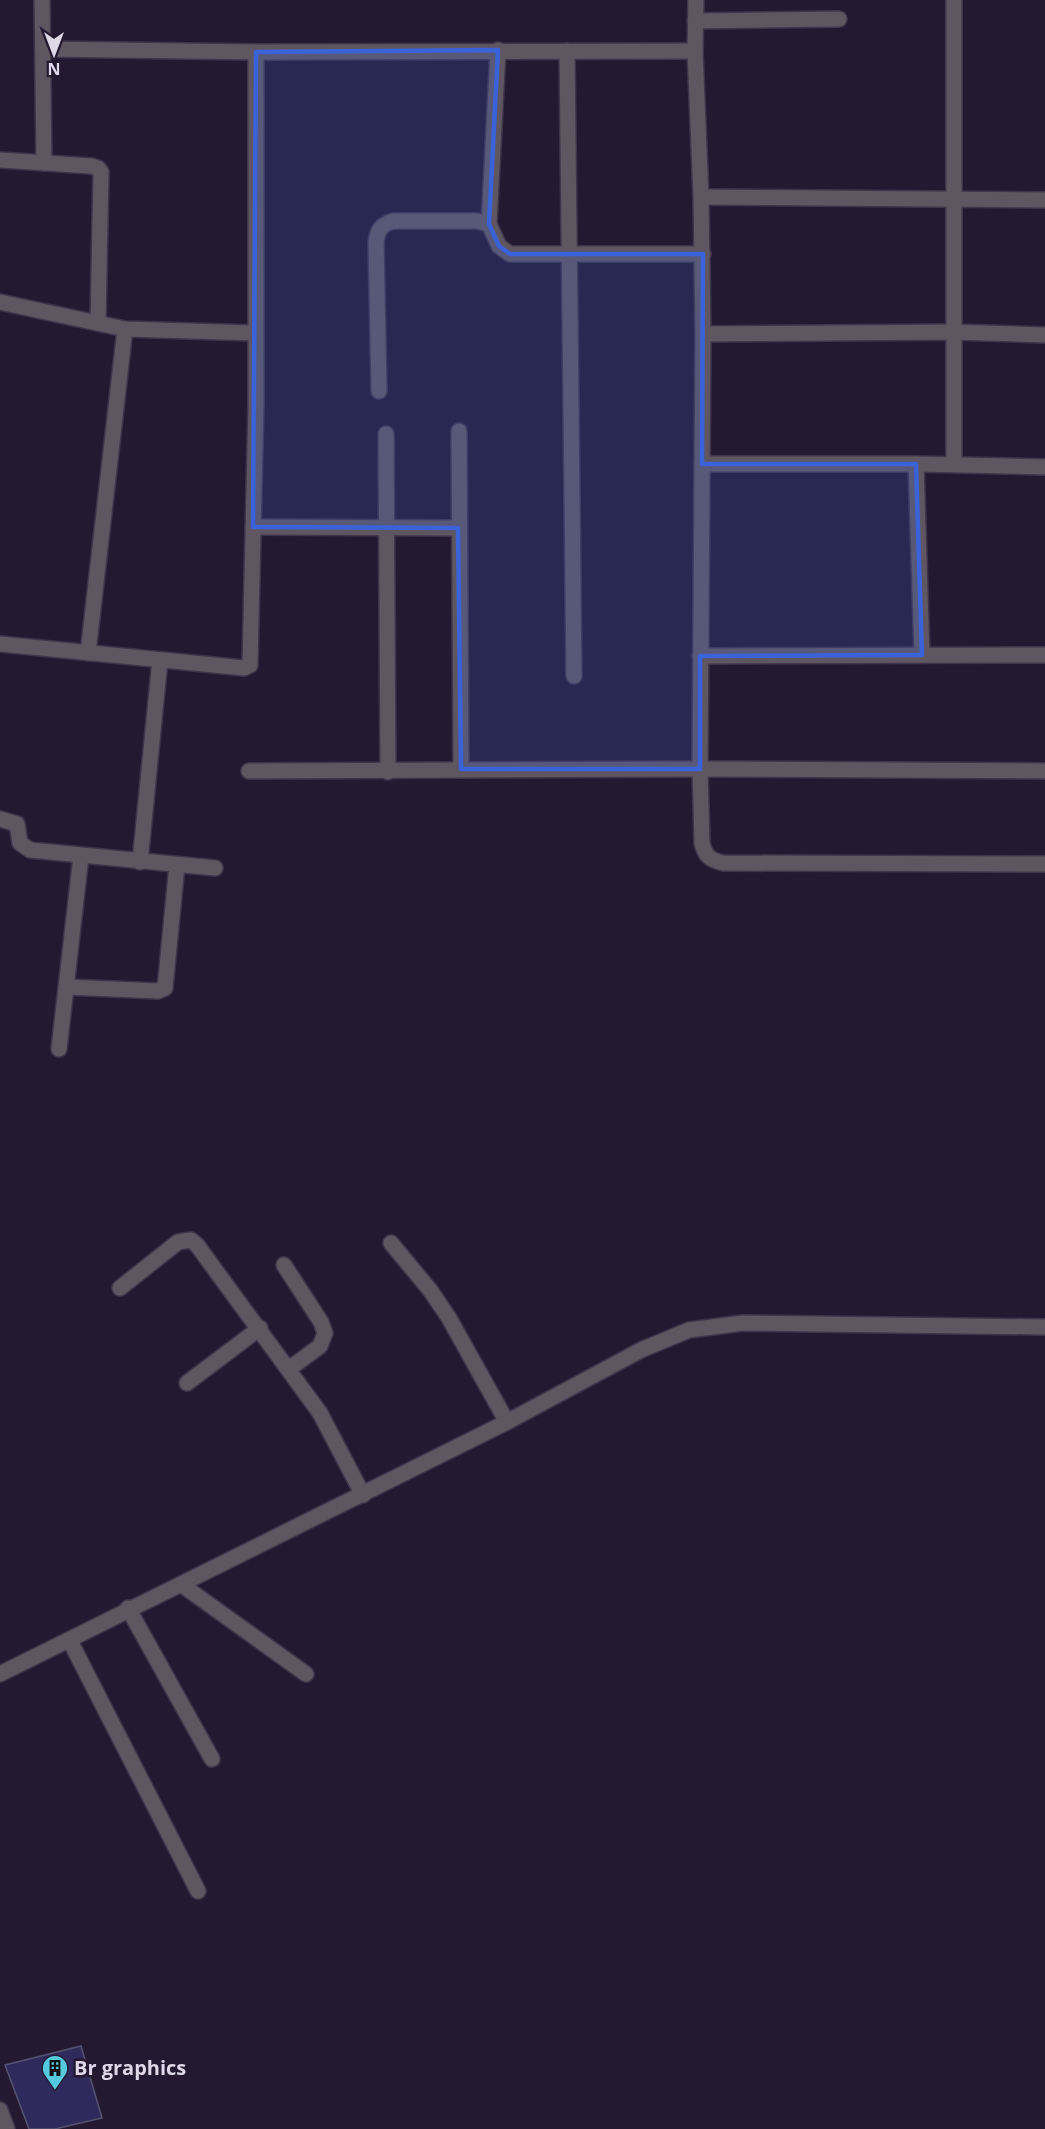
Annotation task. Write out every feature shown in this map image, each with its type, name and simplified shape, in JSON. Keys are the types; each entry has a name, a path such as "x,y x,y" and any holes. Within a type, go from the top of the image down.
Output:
{"street":[{"path":"42,0 44,163"},
{"path":"696,0 695,51 703,254 700,769 702,843 705,853 712,860 723,863 1045,864"},
{"path":"954,0 954,464"},
{"path":"695,21 839,19"},
{"path":"43,49 256,52 695,51"},
{"path":"498,50 489,224 504,252 703,254"},
{"path":"567,51 574,676"},
{"path":"0,644 244,668 250,665 256,52"},
{"path":"0,160 90,166 98,168 101,172 98,323"},
{"path":"701,196 953,201 1045,200"},
{"path":"379,391 378,231 383,224 393,221 477,220 489,224"},
{"path":"0,302 125,329 254,333"},
{"path":"88,652 125,329"},
{"path":"703,334 954,332 1045,334"},
{"path":"459,431 461,769"},
{"path":"386,434 388,772"},
{"path":"702,464 954,464 1045,467"},
{"path":"916,464 922,655"},
{"path":"253,527 458,528"},
{"path":"700,656 1045,655"},
{"path":"140,861 160,660"},
{"path":"249,771 388,772 461,769 1045,771"},
{"path":"0,819 17,824 19,840 26,849 215,868"},
{"path":"59,1049 81,856"},
{"path":"66,987 158,991 165,988 177,865"},
{"path":"120,1288 178,1242 191,1240 206,1254 320,1413 363,1495"},
{"path":"391,1243 430,1290 449,1318 507,1422"},
{"path":"284,1265 321,1322 325,1333 320,1346 289,1369"},
{"path":"0,1674 70,1641 128,1608 363,1495 507,1422 641,1350 689,1330 743,1323 1045,1327"},
{"path":"187,1383 260,1328"},
{"path":"182,1584 306,1674"},
{"path":"128,1608 212,1759"},
{"path":"70,1641 198,1892"},
{"path":"0,2110 7,2129"}],"highlighted area":[{"path":"498,50 489,224 499,246 510,254 703,254 702,464 916,464 922,655 700,656 700,769 461,769 458,528 253,527 256,52"}],"building":[{"name":"Br graphics","path":"81,2046 102,2118 55,2129 29,2129 5,2065"}],"place":[{"name":"Br graphics","path":"55,2091"}]}
